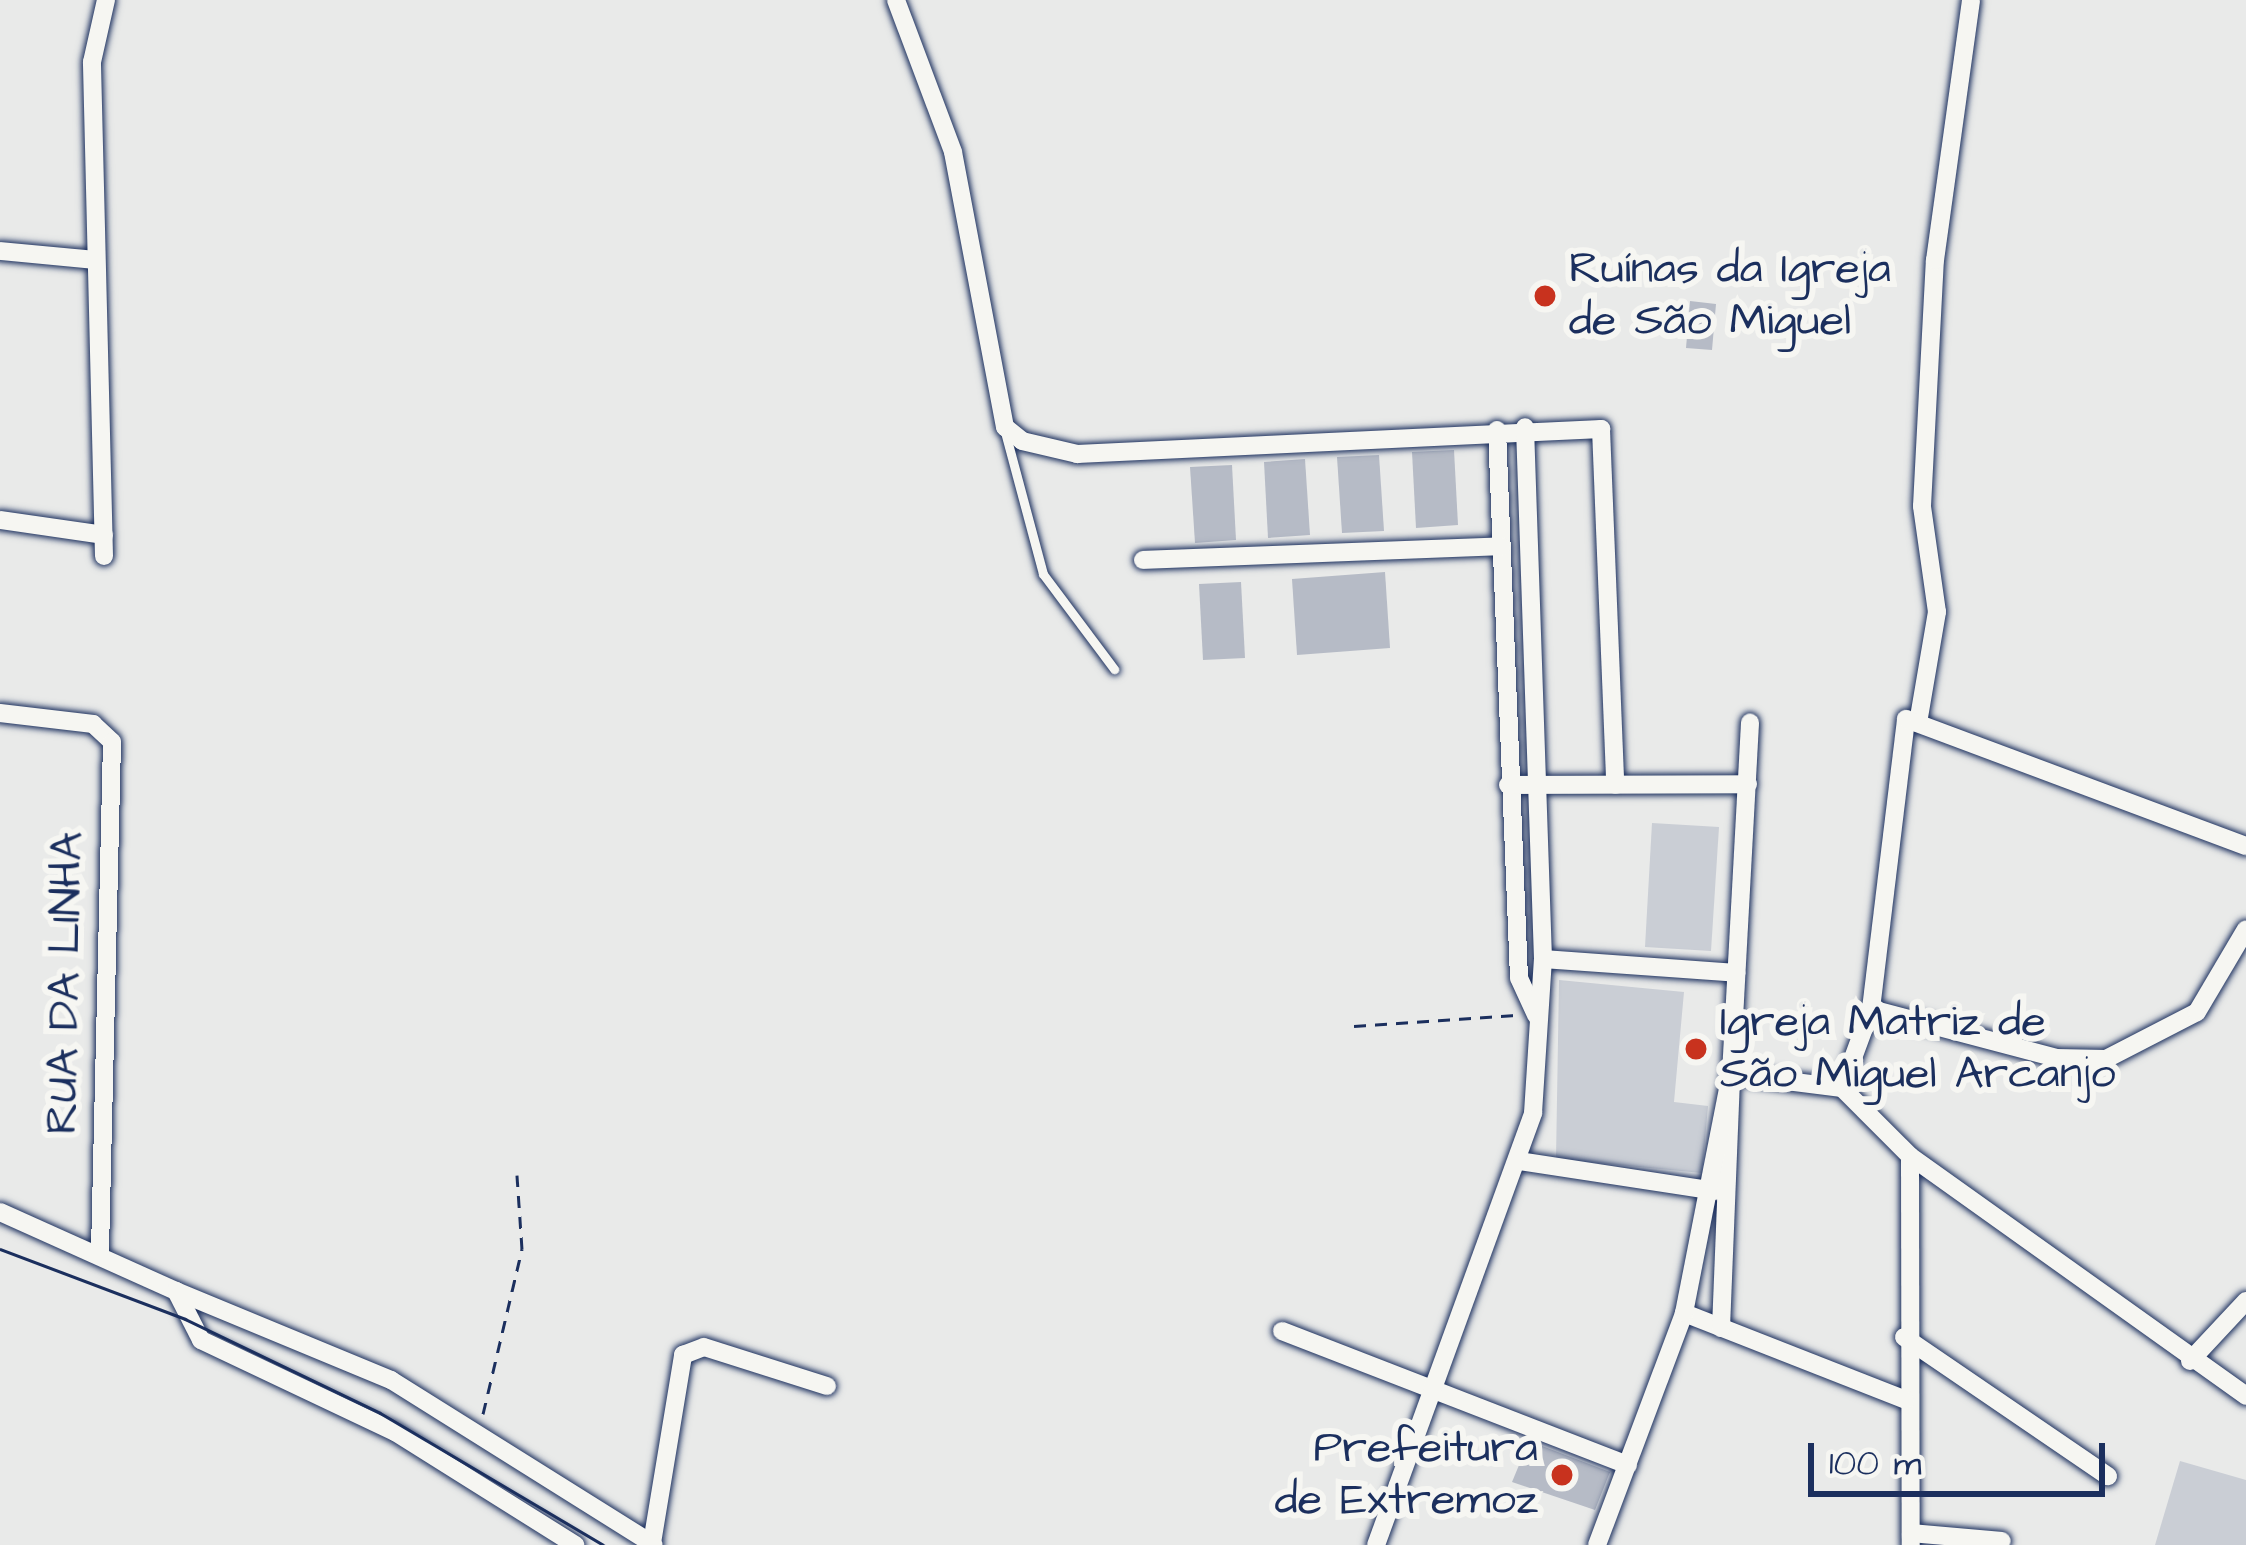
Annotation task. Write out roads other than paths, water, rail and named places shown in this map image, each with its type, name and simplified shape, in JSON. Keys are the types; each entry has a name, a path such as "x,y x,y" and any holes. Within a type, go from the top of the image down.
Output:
{"street":[{"path":"104,556 92,62 106,0"},
{"path":"896,0 953,152 1005,427 1045,452 1077,454 1590,422 1604,437 1615,785"},
{"path":"1918,723 1937,612 1922,506 1935,260 1971,0"},
{"path":"0,251 95,260"},
{"path":"1376,1545 1519,1162 1543,958 1525,427"},
{"path":"1497,430 1519,978 1536,1016"},
{"path":"0,520 104,535"},
{"path":"1143,560 1502,546"},
{"name":"RUA DA LINHA","path":"0,712 93,724 112,742 100,1253"},
{"path":"1841,1088 1870,1009 1906,719 2246,846"},
{"path":"1721,1328 1750,723"},
{"path":"1508,785 1748,784"},
{"path":"1870,1009 2056,1058 2106,1058 2197,1012 2246,929"},
{"path":"1543,958 1736,973"},
{"path":"1731,1074 1841,1088 1910,1156 2246,1396"},
{"path":"1597,1545 1684,1313 1731,1074"},
{"path":"1910,1156 1904,1337 1911,1539 2002,1541"},
{"path":"1519,1162 1731,1194"},
{"path":"0,1212 176,1291 278,1327 479,1434 653,1544 683,1355 704,1347 827,1386"},
{"path":"176,1291 201,1340 395,1432 574,1545"},
{"path":"2190,1360 2246,1301"},
{"path":"1684,1313 1906,1400"},
{"path":"1282,1331 1628,1465"},
{"path":"1904,1337 2108,1476"}],"lane":[{"path":"1005,427 1006,466 1042,574 1114,669"}],"tram line":[{"path":"0,1249 185,1319 380,1413 603,1545"}],"place":[{"name":"Ruínas da Igreja de São Miguel","path":"1545,296"},
{"name":"Igreja Matriz de São Miguel Arcanjo","path":"1696,1049"},
{"name":"Prefeitura de Extremoz","path":"1562,1475"}]}
